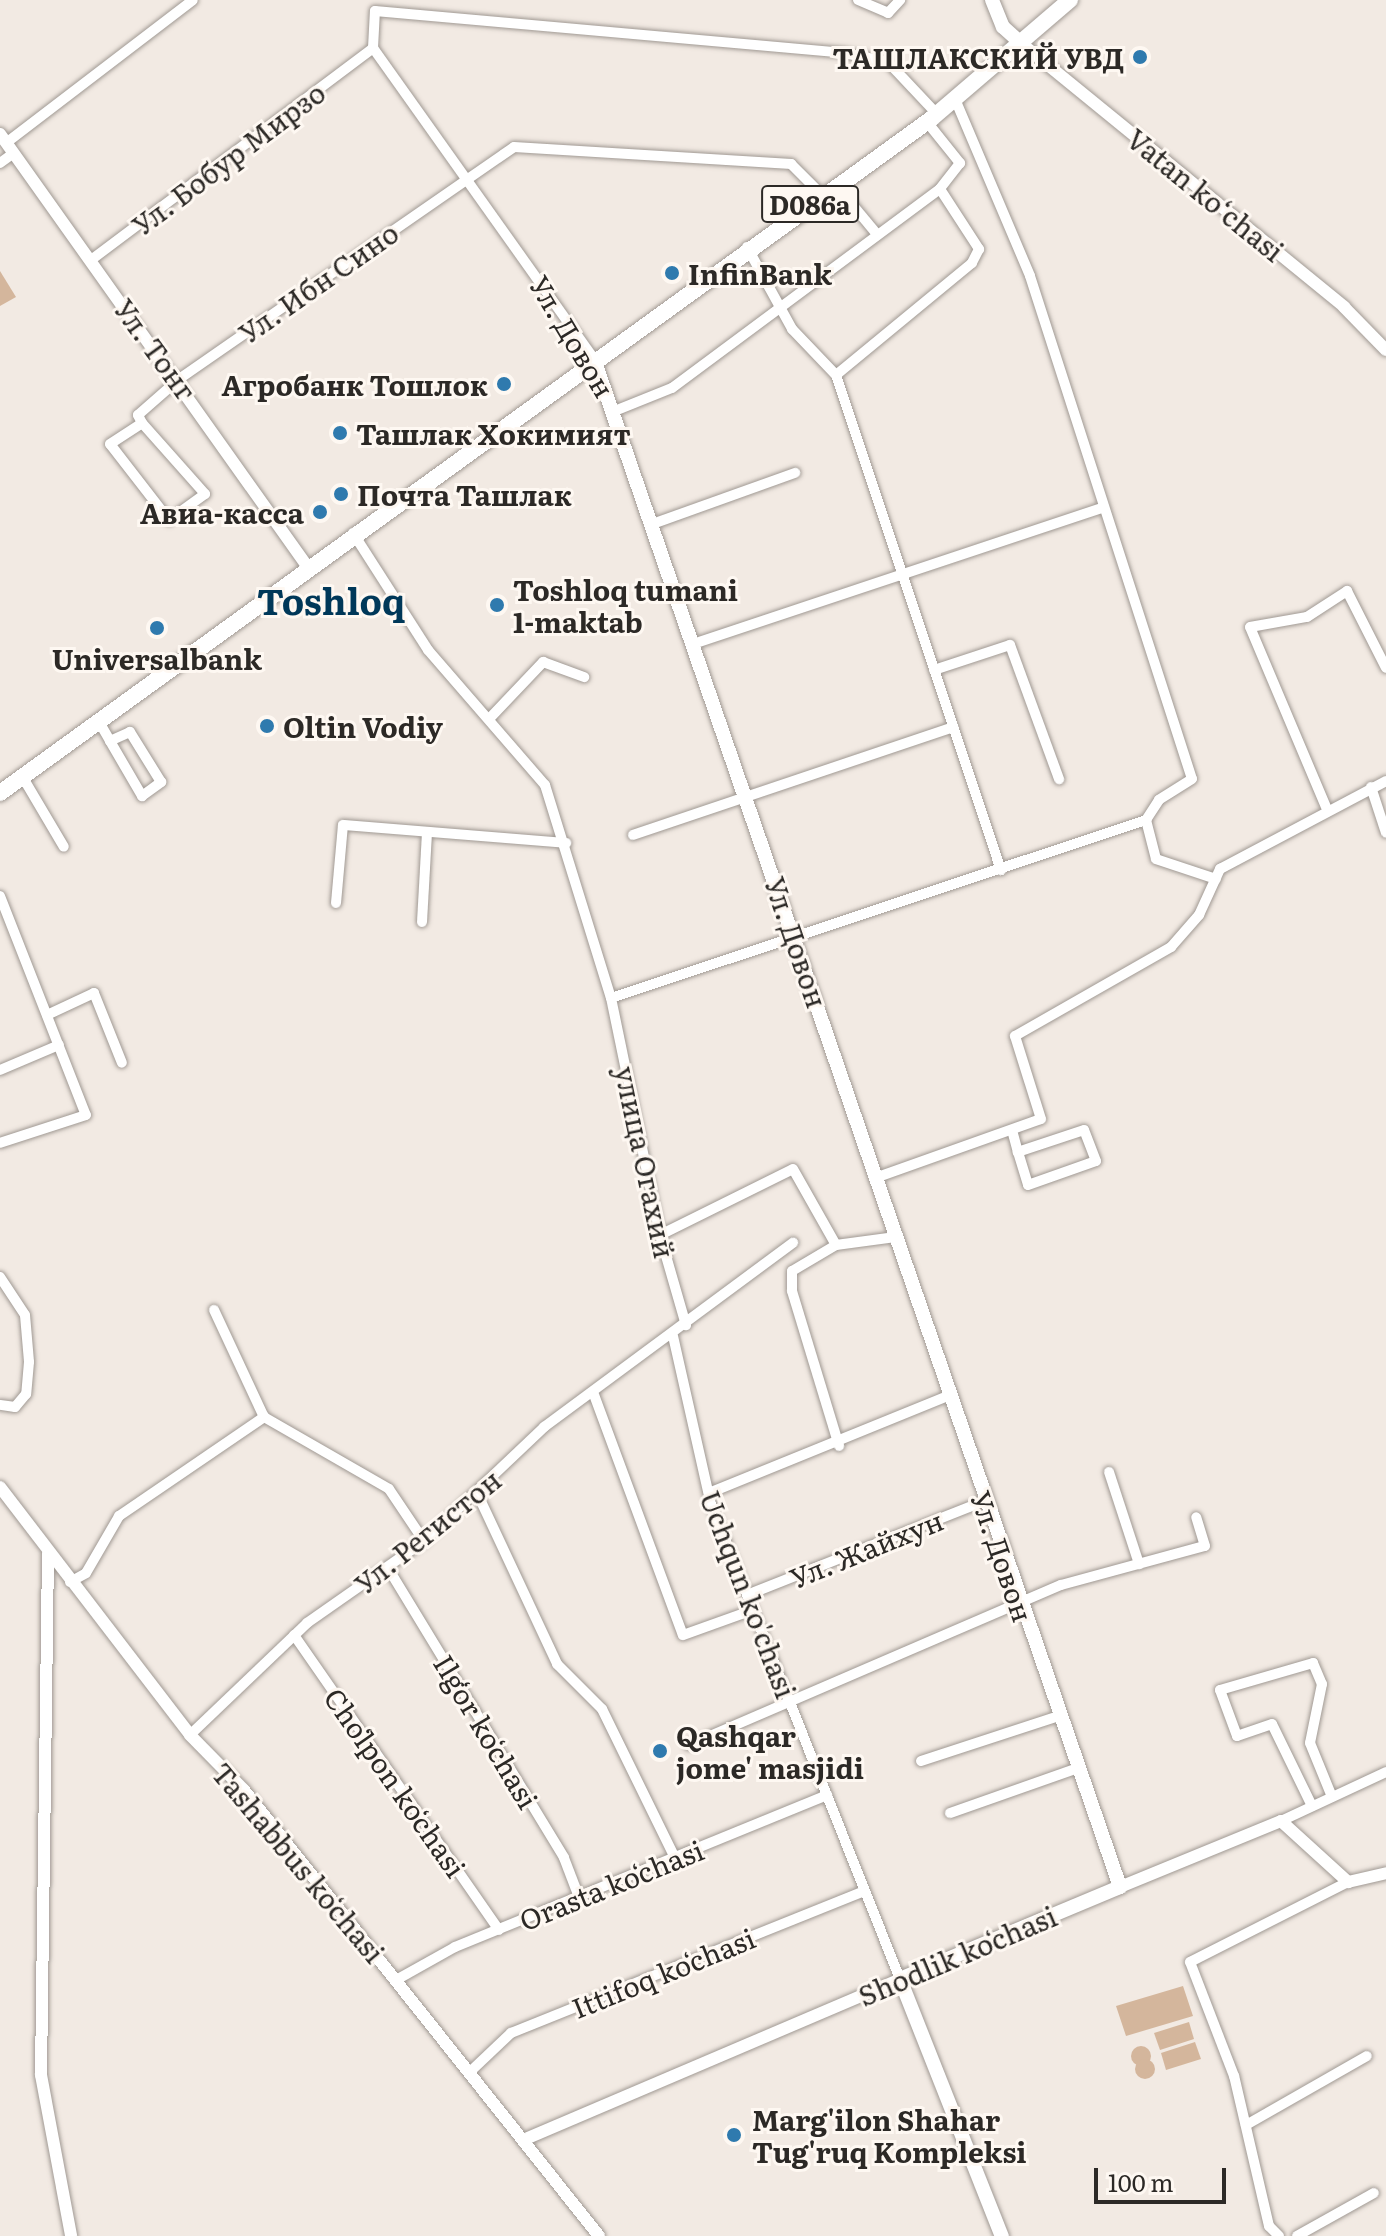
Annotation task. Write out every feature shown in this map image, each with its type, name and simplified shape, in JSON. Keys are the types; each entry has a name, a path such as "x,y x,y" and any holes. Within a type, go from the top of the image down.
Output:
{"main road":[{"path":"992,0 1003,27 1022,44"},
{"name":"D086a","path":"0,793 747,247 932,118 1070,0"},
{"name":"Ул. Довон","path":"594,359 617,410 948,1396 1120,1887"},
{"name":"Shodlik koʻchasi","path":"900,1979 1120,1887"},
{"path":"900,1979 1002,2236"}],"street":[{"path":"0,163 7,144 193,0"},
{"path":"365,0 375,11 844,53 888,62 932,118 960,163 940,189 782,302 672,388 617,410"},
{"path":"858,0 888,13 900,0"},
{"path":"369,51 375,11"},
{"name":"Vatan ko‘chasi","path":"1022,44 1241,220 1386,350"},
{"name":"Ул. Довон","path":"369,51 594,359"},
{"name":"Ул. Бобур Мирзо","path":"91,260 369,51"},
{"path":"611,998 797,941 1146,820 1159,800 1192,779 1030,276 955,99"},
{"name":"Ул. Тонг","path":"7,144 179,379 307,566"},
{"name":"Ул. Ибн Сино","path":"142,423 138,415 179,379 461,180 514,147 791,164 829,190 876,233"},
{"path":"836,375 972,263 979,249 940,189"},
{"path":"747,247 782,302 792,329 836,375 1001,870"},
{"path":"142,423 205,494 169,520 110,444 142,423"},
{"path":"655,523 795,473"},
{"path":"696,643 1104,507"},
{"name":"улица Огахий","path":"353,533 428,650 545,785 566,843 611,998 660,1235 686,1325"},
{"path":"1326,807 1250,627 1307,617 1347,591 1386,668"},
{"path":"934,670 1010,645 1059,779"},
{"path":"489,719 543,662 584,677"},
{"path":"98,720 110,741 142,796 161,782 130,732 110,741"},
{"path":"633,835 953,727"},
{"path":"22,776 64,847"},
{"path":"875,1178 1041,1119 1015,1036 1171,947 1199,915 1218,874 1326,807 1386,781"},
{"path":"1371,787 1386,833"},
{"path":"1146,820 1156,859 1218,874"},
{"path":"336,903 343,825 566,843"},
{"path":"422,922 427,833"},
{"path":"0,896 86,1115 0,1143"},
{"path":"47,1015 94,993 122,1063"},
{"path":"0,1070 59,1045"},
{"path":"1012,1130 1018,1152 1028,1185 1096,1161 1084,1130 1018,1152"},
{"path":"660,1235 793,1169 836,1245"},
{"path":"839,1446 792,1291 792,1271 836,1245 895,1237"},
{"name":"Ул. Регистон","path":"190,1735 294,1635 424,1541 478,1495 544,1427 673,1336 793,1243"},
{"path":"0,1277 25,1315 29,1362 26,1394 15,1407 0,1405"},
{"path":"214,1310 264,1417 389,1489 424,1541"},
{"name":"Uchqun ko'chasi","path":"673,1336 709,1493 900,1979"},
{"path":"593,1392 683,1635 753,1610"},
{"path":"709,1493 839,1446 948,1396"},
{"path":"48,1594 86,1573 119,1516 264,1417"},
{"path":"1109,1472 1139,1564"},
{"name":"Tashabbus koʻchasi","path":"0,1487 190,1735 244,1790 528,2138 599,2236"},
{"path":"478,1495 551,1652 602,1709 675,1858"},
{"name":"Ул. Жайхун","path":"747,1595 984,1501"},
{"path":"689,1745 788,1699 1019,1601 1205,1546 1196,1517"},
{"path":"48,1553 41,2075 71,2236"},
{"name":"Ilgʻor koʻchasi","path":"388,1568 564,1858 579,1897"},
{"name":"Choʻlpon koʻchasi","path":"294,1635 499,1930"},
{"path":"1312,1806 1272,1724 1237,1736 1220,1690 1313,1663 1322,1684 1310,1743 1332,1797"},
{"path":"921,1761 1059,1716"},
{"path":"950,1813 1078,1768"},
{"name":"Shodlik koʻchasi","path":"1120,1887 1281,1821 1386,1772"},
{"name":"Orasta koʻchasi","path":"398,1979 499,1930 827,1795"},
{"path":"1281,1821 1348,1882"},
{"path":"1279,2236 1269,2226 1246,2125 1190,1962 1348,1882 1386,1873"},
{"name":"Ittifoq koʻchasi","path":"472,2070 511,2033 865,1891"},
{"name":"Shodlik koʻchasi","path":"528,2138 900,1979"},
{"path":"1246,2125 1367,2056"},
{"path":"1297,2236 1374,2193"}],"shaded area":[{"path":"0,271 16,297 0,306"},
{"path":"1183,1986 1193,2016 1126,2036 1116,2006"},
{"path":"1189,2022 1194,2039 1160,2050 1154,2033"},
{"path":"1195,2042 1201,2059 1166,2070 1161,2053"},
{"path":"1141,2046 1148,2049 1151,2056 1148,2063 1141,2066 1134,2063 1131,2056 1134,2049"},
{"path":"1145,2059 1152,2062 1155,2069 1152,2076 1145,2079 1138,2076 1135,2069 1138,2062"}],"place":[{"name":"ТАШЛАКСКИЙ УВД","path":"1140,57"},
{"name":"InfinBank","path":"672,273"},
{"name":"Агробанк Тошлок","path":"504,384"},
{"name":"Ташлак Хокимият","path":"340,433"},
{"name":"Почта Ташлак","path":"341,494"},
{"name":"Авиа-касса","path":"320,512"},
{"name":"Toshloq tumani 1-maktab","path":"497,605"},
{"name":"Universalbank","path":"157,628"},
{"name":"Oltin Vodiy","path":"267,726"},
{"name":"Qashqar jome' masjidi","path":"660,1751"},
{"name":"Marg'ilon Shahar Tug'ruq Kompleksi","path":"734,2135"}],"district":[{"name":"Toshloq","path":"331,600"}]}
